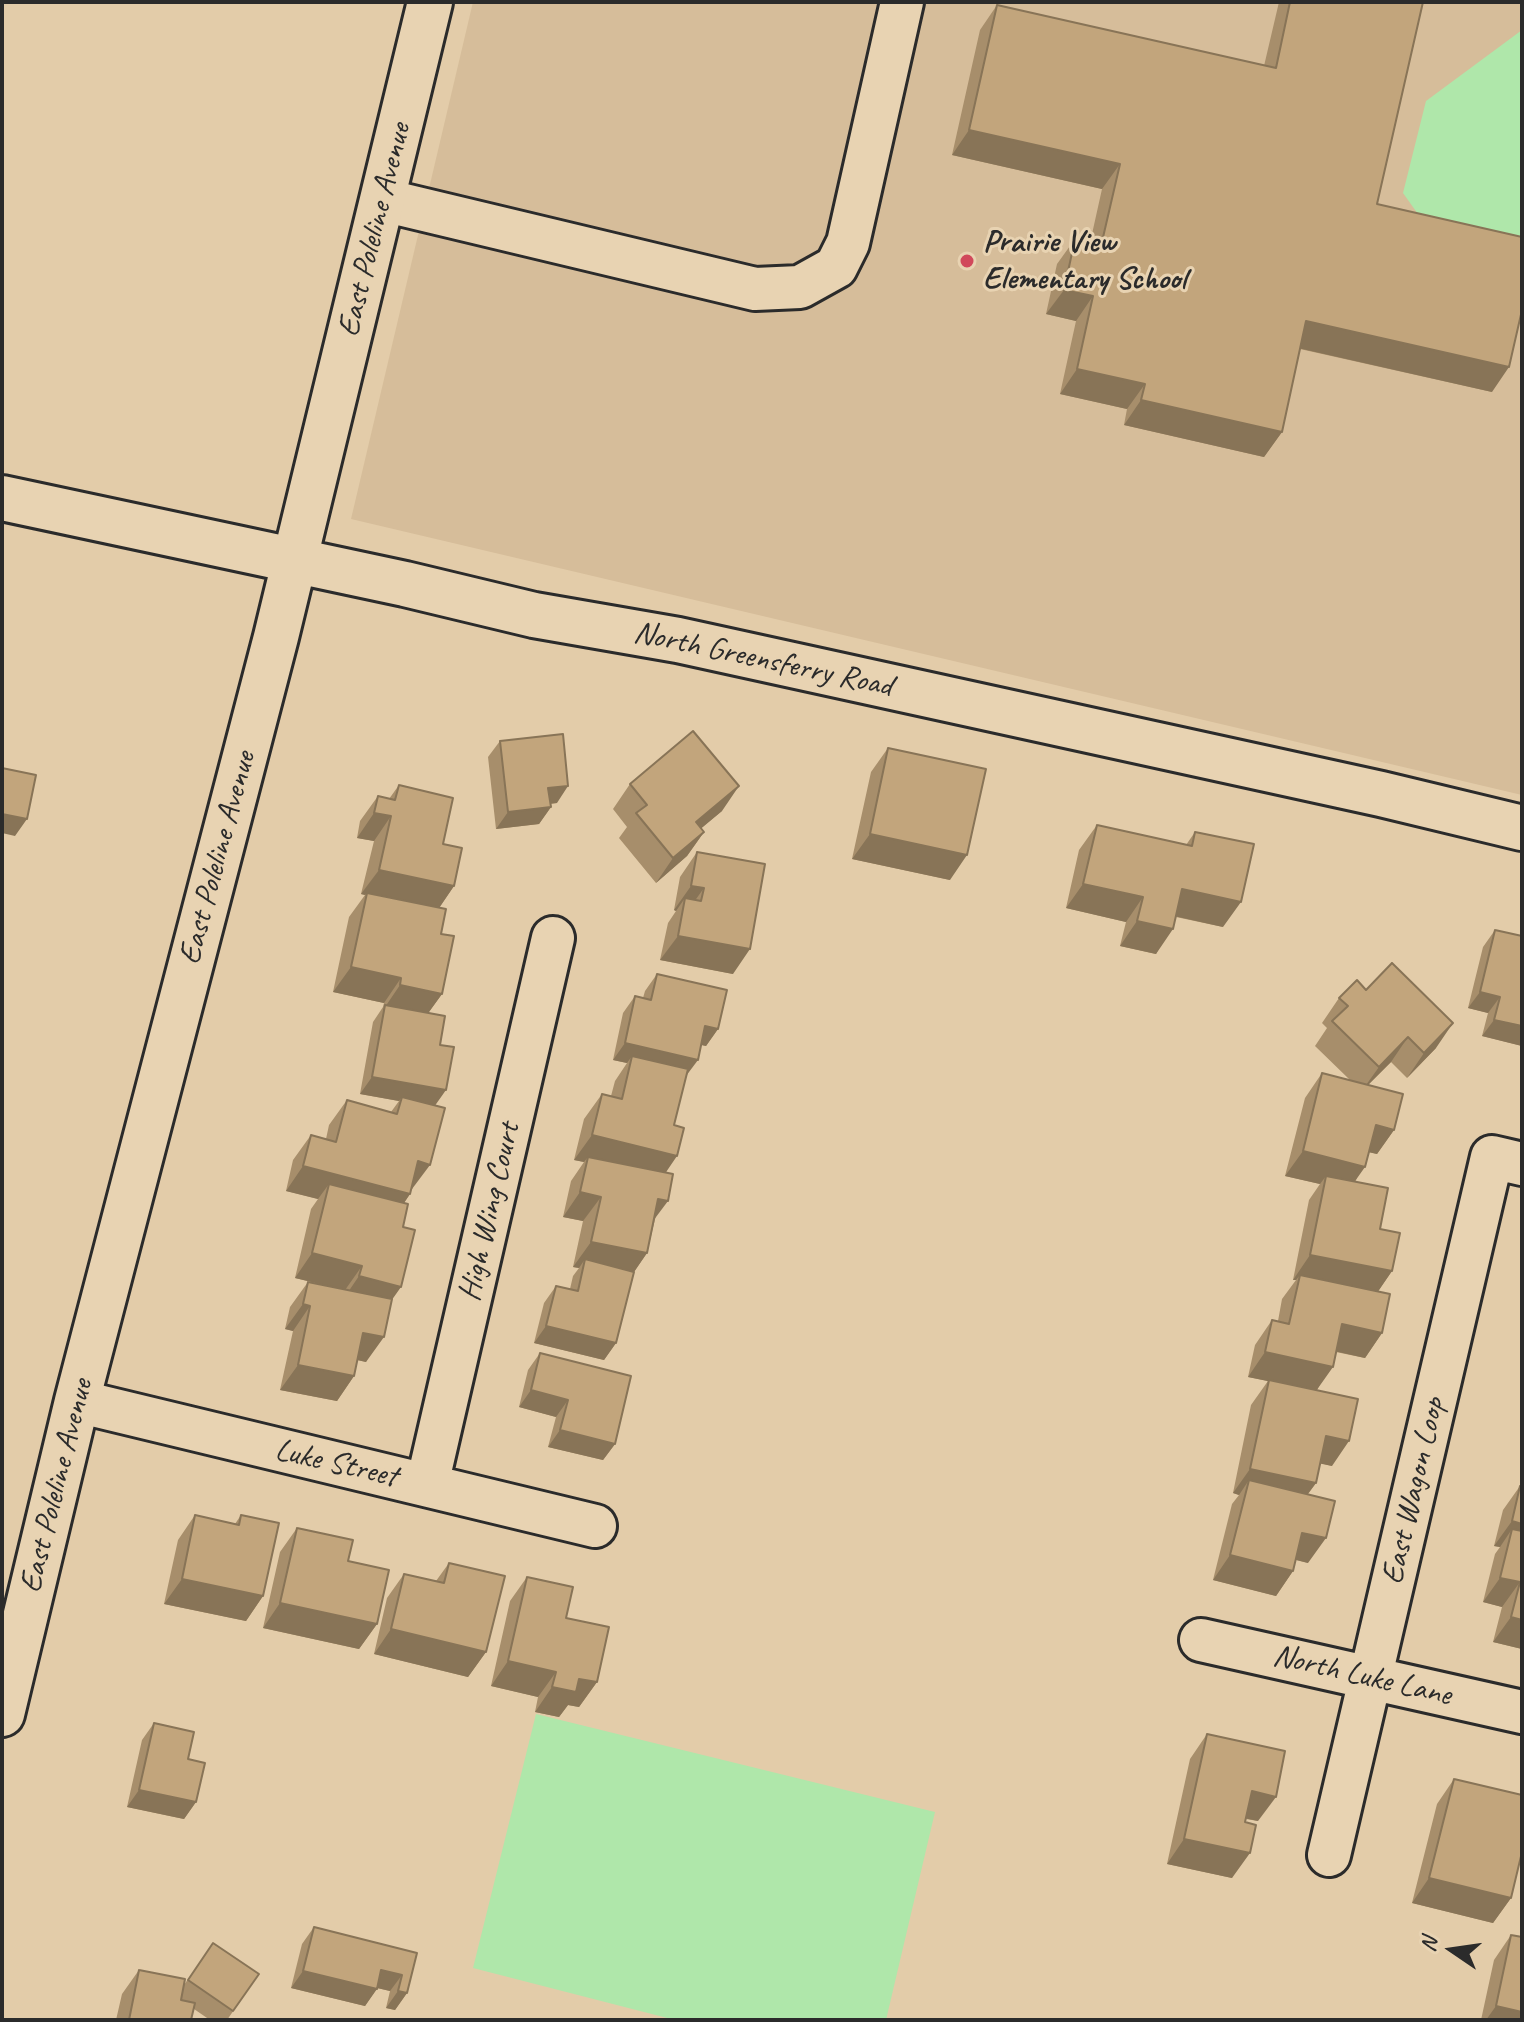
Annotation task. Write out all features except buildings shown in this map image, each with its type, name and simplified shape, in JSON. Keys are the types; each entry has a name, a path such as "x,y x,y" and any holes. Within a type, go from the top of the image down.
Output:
{"main road":[{"name":"East Poleline Avenue","path":"2,1714 77,1401 294,560 430,2"},
{"name":"North Greensferry Road","path":"2,498 534,615 678,640 803,667 1522,828"}],"street":[{"path":"383,200 755,289 800,287 836,267 848,243 902,2"},
{"name":"High Wing Court","path":"427,1485 553,938"},
{"name":"East Wagon Loop","path":"1329,1855 1492,1157 1522,1164"},
{"name":"Luke Street","path":"77,1401 595,1526"},
{"name":"North Luke Lane","path":"1201,1640 1522,1712"}],"shaded area":[{"name":"Prairie View Elementary School","path":"473,2 1522,2 1522,795 351,519"}],"green space":[{"path":"1522,30 1522,244 1425,224 1403,193 1426,101"},
{"path":"536,1714 935,1812 886,2020 675,2020 473,1968"}],"place":[{"name":"Prairie View Elementary School","path":"967,261"}]}
